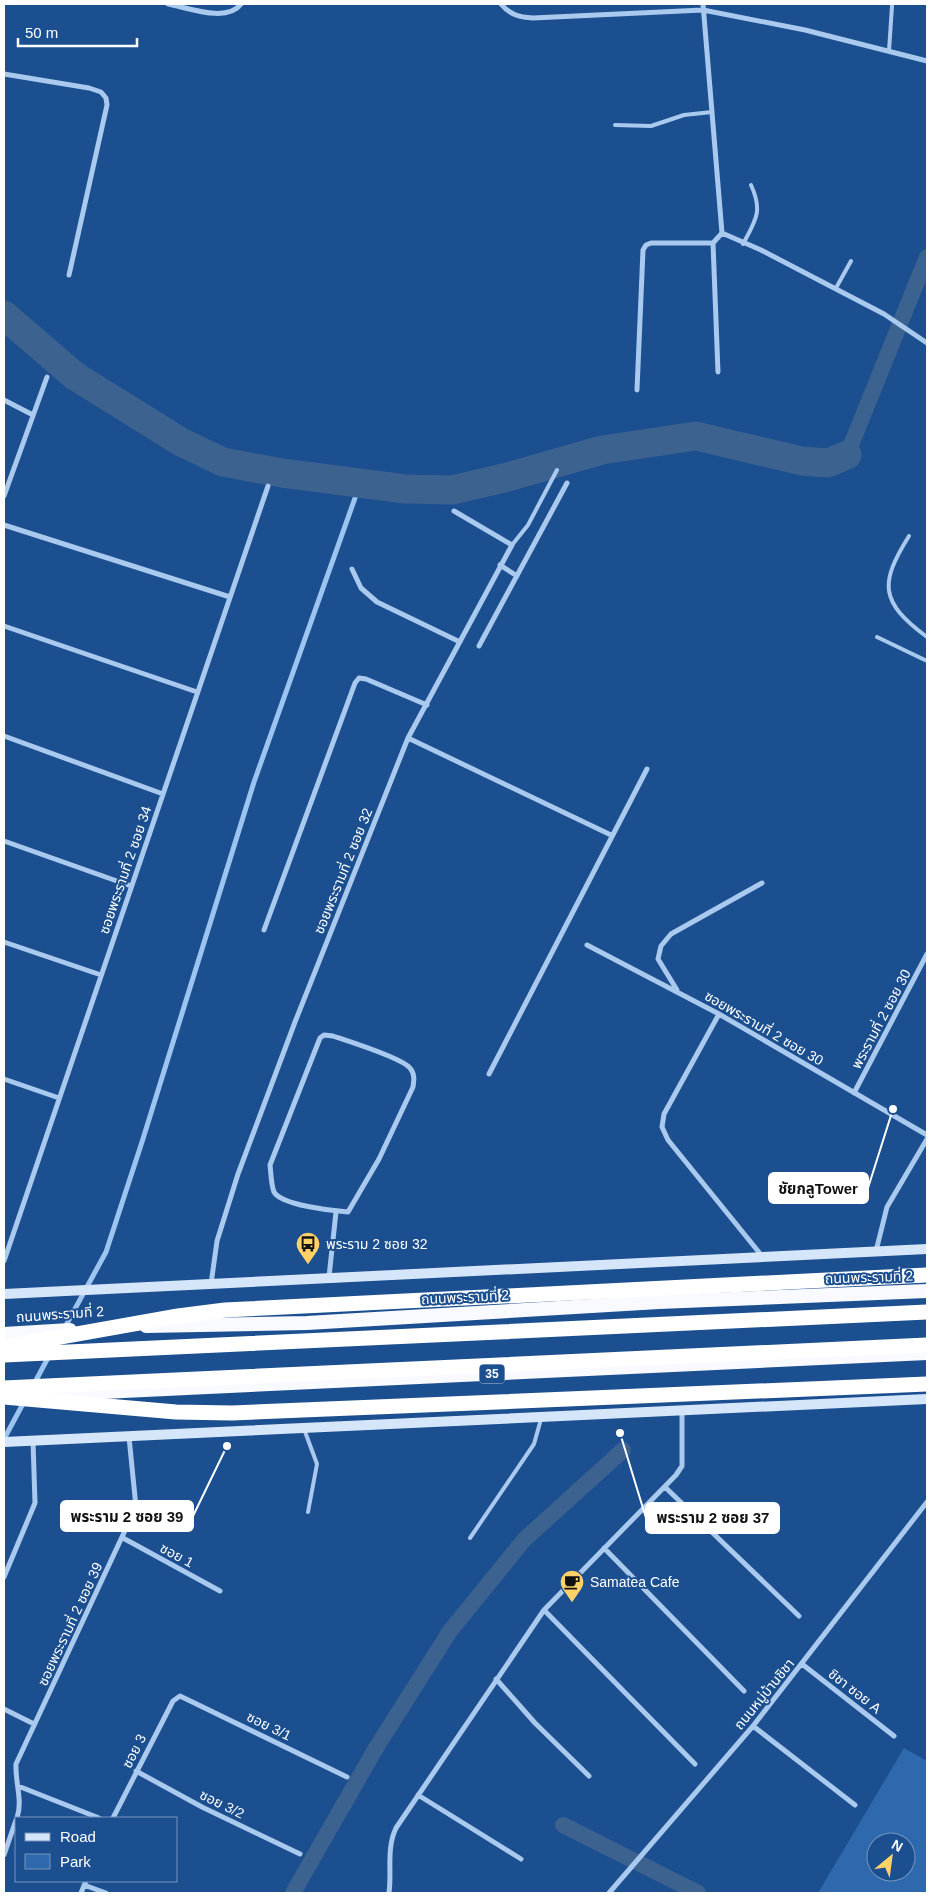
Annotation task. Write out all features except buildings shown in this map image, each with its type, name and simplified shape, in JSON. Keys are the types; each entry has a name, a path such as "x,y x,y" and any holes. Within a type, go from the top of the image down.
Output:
{"highway":[{"path":"4,1347 225,1310 927,1275"},
{"name":"ถนนพระรามที่ 2","path":"4,1334 96,1328 307,1323 650,1302 927,1291"},
{"path":"4,1355 927,1312"},
{"path":"4,1388 927,1345"},
{"name":"35","path":"4,1396 927,1353"},
{"path":"4,1396 166,1411 232,1413 927,1384"}],"main road":[{"name":"ถนนพระรามที่ 2","path":"4,1294 927,1249"},
{"path":"4,1442 927,1399"}],"street":[{"path":"168,4 223,14 236,11 242,4"},
{"path":"501,4 508,12 519,17 533,18 703,7 805,30 926,61"},
{"path":"703,7 722,233 713,243 718,372"},
{"path":"4,74 89,88 101,92 106,98 106,106 69,275"},
{"path":"722,233 743,244 761,250 836,288 884,314 927,342"},
{"path":"637,390 643,250 646,245 651,244 713,243"},
{"path":"4,496 47,377"},
{"path":"4,400 33,415"},
{"path":"480,646 567,483"},
{"name":"ซอยพระรามที่ 2 ซอย 34","path":"4,1261 268,486"},
{"path":"454,511 512,545"},
{"path":"4,525 230,597"},
{"name":"ซอยพระรามที่ 2 ซอย 32","path":"211,1284 217,1241 238,1174 295,1022 408,738 512,545"},
{"path":"500,565 517,576"},
{"path":"352,569 361,588 377,602 460,642"},
{"path":"4,626 197,692"},
{"path":"264,930 355,683 359,678 366,678 427,705"},
{"path":"4,736 163,794"},
{"path":"408,738 611,835"},
{"path":"489,1074 611,835 647,769"},
{"path":"4,841 132,886"},
{"path":"678,992 658,959 661,946 671,934 762,883"},
{"path":"4,942 101,975"},
{"name":"ซอยพระรามที่ 2 ซอย 30","path":"587,945 718,1014 927,1135"},
{"name":"พระรามที่ 2 ซอย 30","path":"854,1093 927,954"},
{"path":"718,1014 664,1114 662,1127 668,1140 762,1256"},
{"path":"324,1035 333,1036 399,1061 411,1068 414,1075 413,1087 379,1159 352,1208 348,1212 336,1212 284,1200 274,1191 270,1165 320,1038 324,1035"},
{"path":"4,1079 59,1098"},
{"path":"876,1251 887,1207 927,1140"},
{"path":"329,1277 336,1212"},
{"path":"389,1893 392,1876 390,1841 418,1795 496,1679 544,1610 665,1487 682,1466 682,1409"},
{"name":"ซอยพระรามที่ 2 ซอย 39","path":"17,1817 20,1808 16,1764 136,1507 129,1437"},
{"path":"4,1577 34,1504 28,1441"},
{"path":"665,1487 799,1616"},
{"name":"ถนนหมู่บ้านชิชา","path":"609,1893 753,1726 927,1502"},
{"name":"ซอย 1","path":"123,1538 220,1591"},
{"path":"604,1548 744,1691"},
{"path":"544,1610 694,1764"},
{"name":"ชิชา ซอย A","path":"802,1664 894,1736"},
{"path":"496,1679 535,1723 590,1776"},
{"name":"ซอย 3","path":"113,1817 173,1701 180,1696"},
{"name":"ซอย 3/1","path":"180,1696 347,1777"},
{"path":"4,1709 34,1724"},
{"path":"753,1726 855,1806"},
{"name":"ซอย 3/2","path":"136,1771 202,1807 300,1854"},
{"path":"18,1786 96,1817"},
{"path":"418,1795 521,1859"},
{"name":"ซอยพระรามที่ 2 ซอย 39","path":"4,1855 15,1822"},
{"path":"80,1893 85,1883 106,1893"}],"lane":[{"path":"889,51 892,6"},
{"path":"615,125 651,126 684,115 712,112"},
{"path":"743,244 755,221 758,210 757,199 751,185"},
{"path":"836,288 851,261"},
{"path":"512,545 528,525 557,470"},
{"path":"909,536 888,575 888,584 893,604 905,620 927,637"},
{"path":"877,637 927,661"},
{"path":"470,1538 534,1444 541,1417"},
{"path":"304,1427 317,1464 308,1512"}],"green space":[{"path":"904,1748 927,1761 927,1893 818,1893"}],"waterway":[{"path":"847,455 927,257"},
{"path":"4,315 75,376 181,442 223,462 282,473 405,489 452,490 504,478 602,450 696,436 802,461 828,463 847,455"},
{"path":"64,1329 106,1252 254,782 360,484"},
{"path":"34,1384 50,1354"},
{"path":"4,1439 25,1400"},
{"path":"293,1893 376,1748 450,1631 524,1540 623,1450"},
{"path":"563,1825 698,1893"}],"place":[{"name":"ชัยกลูTower","path":"893,1109"},
{"name":"พระราม 2 ซอย 32","path":"308,1265"},
{"name":"พระราม 2 ซอย 37","path":"620,1433"},
{"name":"พระราม 2 ซอย 39","path":"227,1446"},
{"name":"Samatea Cafe","path":"572,1603"}]}
